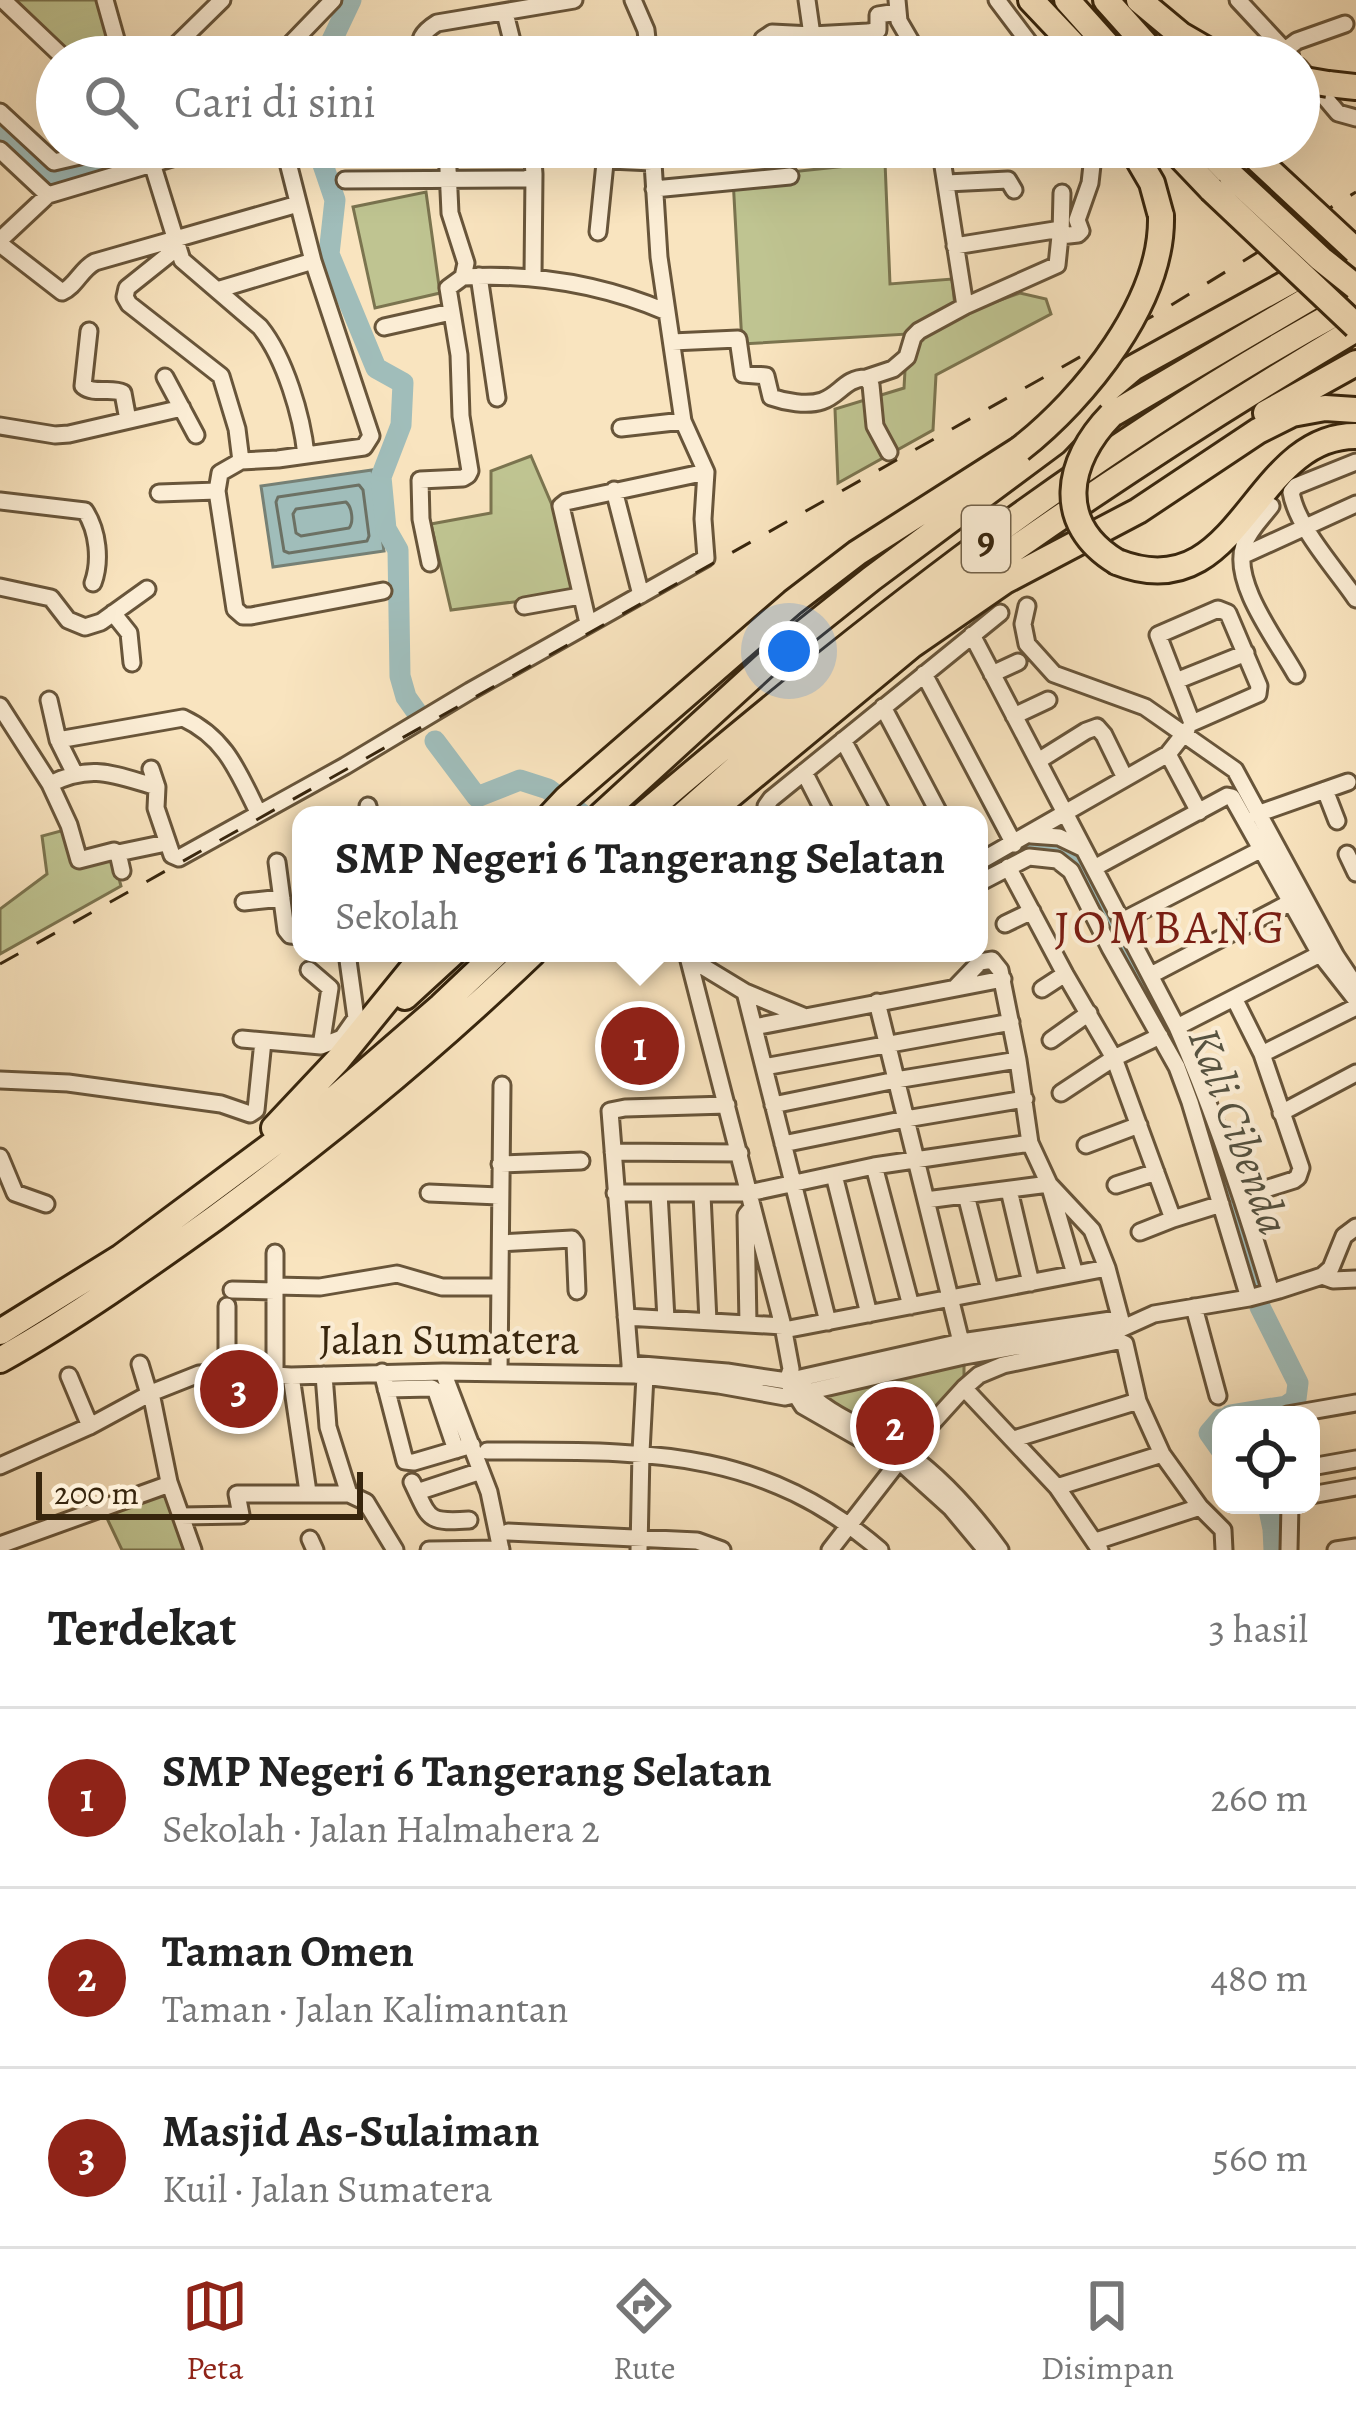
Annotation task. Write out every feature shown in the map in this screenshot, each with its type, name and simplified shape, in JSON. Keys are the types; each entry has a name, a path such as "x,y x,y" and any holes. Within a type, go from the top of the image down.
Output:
{"highway":[{"path":"1028,0 1053,36"},
{"path":"1028,0 1064,36"},
{"path":"1067,0 1099,36"},
{"path":"1106,0 1138,36"},
{"path":"1138,0 1183,36"},
{"path":"1320,83 1356,86"},
{"path":"560,806 793,602 857,553 1020,449 1070,405 1120,337 1157,260 1161,216 1143,168"},
{"path":"1201,168 1356,287"},
{"path":"1214,168 1221,182 1356,327"},
{"path":"612,806 777,654 1055,442 1132,368 1356,246 1267,168"},
{"path":"1356,271 1112,415 1092,434 1080,455 1074,499 1086,535 1100,552 1133,568 1178,569 1203,558 1233,533 1298,457 1321,443 1356,436"},
{"name":"9","path":"654,806 976,546 1134,437 1356,302"},
{"name":"9","path":"693,806 861,662 990,566 1148,458 1356,327"},
{"path":"1170,488 1231,435 1356,362"},
{"path":"718,806 911,646 1005,581 1138,511 1258,431 1292,414 1325,408 1356,410"},
{"path":"0,1328 277,1125 329,1053 416,962"},
{"path":"329,1053 442,962"},
{"path":"0,1328 121,1257 335,1097 488,962"},
{"path":"0,1360 143,1270 306,1151 523,962"}],"street":[{"path":"3,0 41,36"},
{"path":"185,36 222,0"},
{"path":"298,36 333,0"},
{"path":"425,36 429,28 453,19 574,0"},
{"path":"633,0 647,36"},
{"path":"808,0 812,34"},
{"path":"997,0 1024,36"},
{"path":"1238,0 1271,36"},
{"path":"110,3 117,36"},
{"path":"766,36 878,30 878,15 897,6 899,21 911,36"},
{"path":"1311,36 1345,24"},
{"path":"868,32 868,36"},
{"path":"1320,92 1338,113 1356,118"},
{"path":"0,112 36,145"},
{"path":"2,156 48,195"},
{"path":"118,168 48,195 0,242 62,292 95,262 176,244 298,204"},
{"path":"153,168 182,260 269,339 301,415 306,455"},
{"path":"289,168 313,261 371,436 364,446 242,461 220,473 217,491 235,609 242,616 383,591"},
{"path":"448,168 450,212 471,277 497,398"},
{"path":"533,168 533,276"},
{"path":"598,232 605,168"},
{"path":"151,769 166,843 179,858 706,558 706,472 683,421 659,257 653,168"},
{"path":"944,168 965,306"},
{"path":"955,246 1080,232 1078,220 1092,168"},
{"path":"345,180 513,180 533,174"},
{"path":"654,189 790,176"},
{"path":"946,183 1008,180 1015,190"},
{"path":"672,342 738,339 743,374 766,376 771,397 821,401 861,378 892,369 907,357 919,331 1055,267 1062,193"},
{"path":"176,244 127,288 125,297 221,376 242,461"},
{"path":"217,290 313,261"},
{"path":"430,563 421,519 420,480 463,478 470,471 448,288 471,277 533,276 632,297 667,312"},
{"path":"383,327 451,312"},
{"path":"88,331 83,386 123,393 128,420"},
{"path":"165,377 196,435"},
{"path":"861,378 872,385 874,424 889,452"},
{"path":"0,426 69,434 182,408"},
{"path":"620,428 683,421"},
{"path":"1354,591 1306,525 1293,503 1293,488 1356,462"},
{"path":"588,623 561,506 706,472"},
{"path":"614,490 641,595"},
{"path":"159,494 217,491"},
{"path":"0,502 90,516 97,546 93,584"},
{"path":"1242,556 1356,504"},
{"path":"1271,506 1245,542 1245,584 1297,675"},
{"path":"0,587 51,598 79,626 95,625 147,589"},
{"path":"524,606 580,596"},
{"path":"1027,606 1023,624 1027,644 1054,674 1145,707 1188,729 1235,770 1356,986"},
{"path":"988,857 1168,754 1188,729 1258,694 1246,653 1224,610 1158,635 1188,729"},
{"path":"766,806 1000,613"},
{"path":"113,614 129,633 132,663"},
{"path":"971,635 1122,920 1203,1086 1243,1196 1260,1295"},
{"path":"1176,681 1246,653"},
{"path":"992,674 1018,662"},
{"path":"924,674 1021,839"},
{"path":"49,700 58,740 74,772"},
{"path":"1014,716 1048,700"},
{"path":"0,706 50,784 80,860 166,843"},
{"path":"883,707 935,806"},
{"path":"58,740 183,718 216,737 258,812"},
{"path":"1038,761 1097,728 1125,778"},
{"path":"843,740 879,806"},
{"path":"1168,754 1199,812"},
{"path":"50,784 74,772 100,772 157,787"},
{"path":"804,772 821,806"},
{"path":"1257,814 1348,782"},
{"path":"1325,790 1337,821"},
{"path":"1094,868 1227,796 1234,798 1289,903 1356,1004 1262,1054"},
{"path":"1021,839 1058,837 1085,849"},
{"path":"1122,920 1260,850"},
{"path":"118,853 122,871"},
{"path":"1347,854 1356,873"},
{"path":"988,879 1029,857 1067,866 1177,1067 1221,1204 1260,1295"},
{"path":"277,862 286,930 292,935"},
{"path":"1008,867 1114,1058 1173,1219"},
{"path":"244,902 281,898"},
{"path":"1150,975 1289,903"},
{"path":"1005,924 1032,911"},
{"path":"1177,1027 1320,954"},
{"path":"329,1053 356,1018 347,962"},
{"path":"690,962 796,1383 902,1456 974,1514 1000,1550"},
{"path":"698,962 745,992 804,1016"},
{"path":"309,970 330,988 329,1053"},
{"path":"1042,988 1065,974"},
{"path":"754,1027 1003,979 1030,1143 1049,1184 1075,1274"},
{"path":"745,992 828,1322"},
{"path":"1234,998 1262,1054 1300,1163 1294,1180 1243,1196"},
{"path":"877,1002 961,1342"},
{"path":"1052,1040 1089,1013"},
{"path":"764,1067 1011,1022"},
{"path":"1061,1093 1114,1058 1160,1036"},
{"path":"242,1039 329,1053"},
{"path":"0,1080 199,1101 250,1114 259,1100 262,1041"},
{"path":"773,1105 1018,1060"},
{"path":"1281,1113 1356,1073"},
{"path":"500,1372 502,1085"},
{"path":"783,1144 1024,1099"},
{"path":"639,1543 635,1372 609,1115 614,1109 727,1106"},
{"path":"1086,1145 1139,1125"},
{"path":"615,1192 751,1200 793,1184 874,1166 1030,1143"},
{"path":"613,1152 740,1153"},
{"path":"0,1157 15,1192 46,1204"},
{"path":"500,1164 581,1160"},
{"path":"874,1166 911,1306"},
{"path":"1116,1185 1156,1172"},
{"path":"834,1175 869,1314"},
{"path":"926,1200 1049,1184"},
{"path":"1049,1184 1089,1225 1122,1323"},
{"path":"1009,1190 1031,1283"},
{"path":"429,1193 499,1196"},
{"path":"658,1193 666,1319"},
{"path":"702,1195 708,1322"},
{"path":"966,1195 990,1290"},
{"path":"748,1324 746,1215 751,1200"},
{"path":"1140,1232 1221,1204"},
{"path":"1356,1227 1344,1236 1333,1264 1322,1276 1356,1279"},
{"path":"501,1243 572,1239 578,1291"},
{"path":"275,1252 283,1376 308,1492"},
{"path":"626,1317 783,1328 1106,1268"},
{"path":"227,1372 230,1298 397,1274 442,1287 500,1287"},
{"name":"Jalan Sumatera","path":"796,1383 964,1356 1260,1295 1322,1276"},
{"path":"1194,1307 1218,1396"},
{"name":"Jalan Sumatera","path":"0,1466 200,1375 324,1375 384,1381 443,1372 635,1372 776,1396 796,1383 961,1342 1122,1323"},
{"path":"830,1550 902,1456 979,1375 1003,1365 1122,1342 1138,1401 1162,1454 1223,1530 1224,1550"},
{"path":"140,1364 193,1550"},
{"path":"429,1550 501,1550 489,1492 443,1372"},
{"path":"324,1375 328,1426 349,1494"},
{"path":"69,1376 90,1426"},
{"path":"472,1449 436,1391 384,1381 405,1461 472,1449 640,1452 720,1465 803,1496 850,1524 880,1550"},
{"path":"964,1388 1057,1487 1098,1545 1200,1507"},
{"path":"1014,1439 1138,1401"},
{"path":"1320,1409 1356,1403"},
{"path":"1057,1487 1162,1454"},
{"path":"902,1456 986,1550"},
{"path":"1320,1466 1356,1460"},
{"path":"469,1520 435,1520 414,1487 482,1471"},
{"path":"0,1544 170,1482"},
{"path":"1320,1493 1356,1487"},
{"path":"181,1516 241,1515 237,1494 349,1494 366,1502 395,1550"},
{"path":"1288,1550 1290,1514"},
{"path":"508,1532 639,1543 697,1541 722,1550"},
{"path":"1336,1550 1356,1547"}],"green space":[{"path":"10,0 100,0 111,36 49,36"},
{"path":"828,168 885,168 890,284 952,279 956,316 1020,293 1046,299 1051,314 936,375 933,430 838,483 835,409 904,388 907,334 742,344 733,178"},
{"path":"426,192 440,293 375,308 353,207"},
{"path":"531,456 555,512 575,594 451,610 431,524 491,513 491,471"},
{"path":"68,829 79,863 113,856 121,886 0,954 0,909 47,874 42,836"},
{"path":"964,1356 964,1388 906,1452 807,1391"},
{"path":"168,1491 189,1550 122,1550 104,1512"}],"water":[{"path":"372,470 384,551 273,567 261,486"}],"waterway":[{"path":"334,36 351,0"},
{"path":"0,126 36,160"},
{"path":"44,168 55,178 88,168"},
{"name":"Kali Cibenda","path":"324,168 335,200 329,254 376,368 403,383 401,425 381,477 386,529 398,550 400,676 418,714"},
{"name":"Kali Cibenda","path":"435,741 477,797 520,780 548,789 571,806"},
{"name":"Kali Cibenda","path":"995,859 1035,848 1074,862 1146,998"},
{"name":"Kali Cibenda","path":"1211,1147 1260,1307 1298,1383 1296,1399 1286,1406"},
{"name":"Kali Cibenda","path":"1212,1430 1212,1437"},
{"name":"Kali Cibenda","path":"1270,1514 1274,1550"}],"railway":[{"path":"0,964 1160,312 1356,192"}],"place":[{"name":"SMP Negeri 6 Tangerang Selatan","path":"640,1046"},
{"name":"Masjid As-Sulaiman","path":"239,1389"},
{"name":"Taman Omen","path":"895,1426"}],"district":[{"name":"JOMBANG","path":"1171,927"}]}
